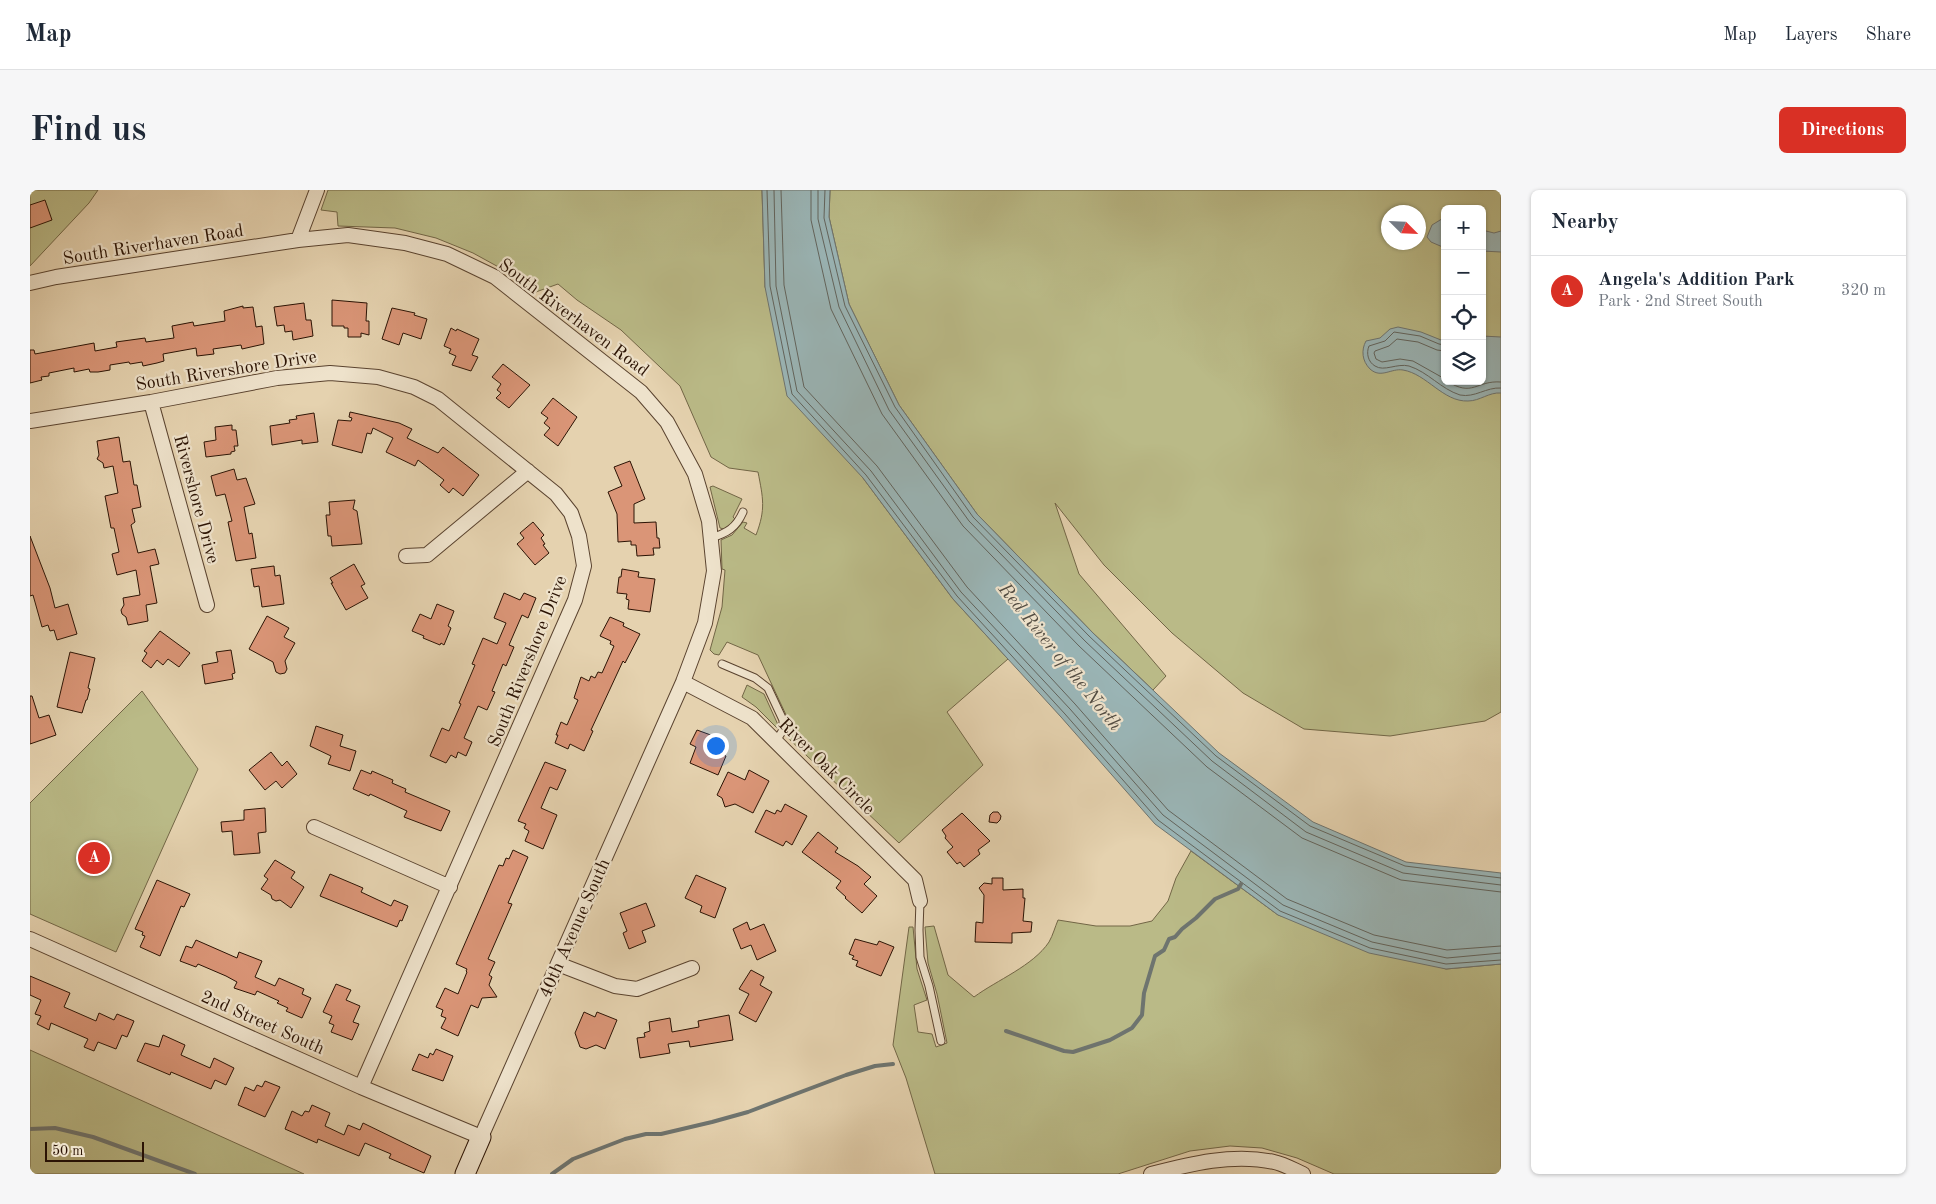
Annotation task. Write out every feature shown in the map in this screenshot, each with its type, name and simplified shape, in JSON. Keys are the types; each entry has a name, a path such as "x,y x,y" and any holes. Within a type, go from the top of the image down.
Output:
{"street":[{"path":"298,240 317,190"},
{"name":"South Riverhaven Road","path":"30,283 56,277 298,240 348,235 405,243 447,254 495,277 641,392 666,422 695,474 709,520 714,570 705,623 684,682"},
{"name":"South Rivershore Drive","path":"30,421 151,402 277,378 330,373 378,377 414,387 438,399 556,494 571,512 579,536 584,566 576,600 361,1087"},
{"name":"Rivershore Drive","path":"151,402 207,606"},
{"path":"406,556 427,555 528,471"},
{"name":"River Oak Circle","path":"684,682 752,718 915,880 920,901"},
{"name":"40th Avenue South","path":"465,1174 684,682"},
{"path":"314,827 450,887"},
{"name":"2nd Street South","path":"30,939 361,1087 481,1137"},
{"path":"558,964 615,986 638,988 692,968"},
{"path":"1151,1174 1193,1163 1240,1159 1303,1174"}],"lane":[{"path":"711,538 730,531 739,521 743,512"},
{"path":"722,664 756,678 768,688 783,720 783,730 776,741"},
{"path":"920,901 920,957 942,1041"}],"green space":[{"path":"30,190 98,190 89,203 30,266"},
{"path":"328,190 762,190 765,287 863,478 953,599 1008,659 947,712 983,765 899,843 787,737 789,724 787,717 758,655 727,642 719,655 714,654 710,650 722,607 725,570 722,569 721,540 732,535 743,522 747,523 744,528 756,535 763,504 758,472 729,468 711,457 680,386 621,330 577,300 558,284 533,293 504,270 473,253 436,238 395,228 338,226 337,212 321,210"},
{"path":"830,190 1501,190 1501,712 1485,721 1390,736 1304,729 1243,693 1172,633 1104,565 1055,503 1079,574 1166,676 1153,690 1093,633 977,514 899,405 849,304 829,217"},
{"path":"713,486 742,499 733,517 735,519 732,524 724,529 720,528 710,487"},
{"path":"747,685 764,694 779,727 777,728 756,707 742,697"},
{"path":"142,691 198,769 116,952 30,914 30,803"},
{"path":"1191,851 1278,915 1446,969 1501,964 1501,1174 1334,1174 1297,1158 1262,1148 1230,1146 1190,1151 1118,1174 935,1174 906,1078 893,1045 909,927 913,927 917,969 927,1000 914,1005 918,1032 932,1034 936,1047 947,1043 937,994 928,963 925,927 934,926 948,975 974,997 1014,972 1042,951 1049,942 1058,920 1096,926 1130,926 1152,921 1168,901 1176,878"},
{"path":"30,1050 304,1174 30,1174"}],"water":[{"name":"Red River of the North","path":"762,190 830,190 829,217 849,304 899,405 977,514 1093,633 1219,753 1313,822 1406,862 1501,873 1501,964 1446,969 1369,953 1278,915 1155,824 1061,717 953,599 863,478 787,396 765,287"},
{"path":"1441,219 1441,246 1431,242 1427,237 1432,225"},
{"path":"1486,231 1494,233 1501,231 1501,252 1486,251"},
{"path":"1398,327 1421,332 1441,340 1441,385 1486,385 1486,336 1501,337 1501,393 1472,401 1459,400 1443,393 1420,377 1403,370 1382,373 1374,372 1367,366 1364,359 1364,344 1366,341 1380,338 1390,329"}],"building":[{"path":"45,200 52,220 30,228 30,205"},
{"path":"332,300 367,303 366,321 369,321 369,335 361,333 361,337 348,337 348,328 332,326"},
{"path":"304,303 306,320 311,320 313,336 293,340 292,331 285,332 284,325 277,326 274,307"},
{"path":"243,306 243,308 253,307 256,327 262,326 264,344 242,349 241,345 213,349 214,354 197,356 196,348 163,354 164,361 157,363 143,366 142,362 130,364 129,362 110,365 110,370 98,372 90,372 89,369 74,372 74,368 49,373 49,376 41,377 42,380 30,383 30,350 34,350 35,354 94,343 95,351 117,347 116,342 145,338 146,342 174,338 172,326 193,322 194,326 225,321 224,311"},
{"path":"392,308 415,313 414,315 427,319 421,339 403,333 399,345 382,339"},
{"path":"451,328 479,339 472,355 478,357 471,371 452,365 456,356 449,353 451,349 444,346"},
{"path":"503,364 530,385 509,408 496,398 501,393 497,390 501,384 492,377"},
{"path":"553,398 577,417 558,446 544,435 550,428 544,423 548,418 541,413"},
{"path":"350,412 399,423 412,429 407,438 438,453 443,447 479,475 463,496 453,488 449,493 440,485 444,480 418,460 415,466 386,452 393,438 373,428 371,434 367,433 362,453 332,445 338,420 351,421 352,418 349,417"},
{"path":"314,413 318,442 302,444 302,440 272,445 270,426 290,423 289,420 297,419 296,416"},
{"path":"232,425 232,430 236,430 238,446 234,446 235,451 231,452 231,454 206,457 204,442 216,440 215,427"},
{"path":"119,437 123,462 130,461 134,485 137,485 141,507 132,509 135,522 131,525 138,553 155,549 159,564 150,566 157,603 146,605 148,621 128,625 126,617 122,614 121,610 124,605 123,598 140,595 136,570 117,575 112,554 119,552 114,528 111,528 105,496 118,493 113,466 104,468 103,463 97,459 99,455 97,441"},
{"path":"630,461 645,499 634,504 634,523 656,522 660,548 653,548 654,555 637,556 636,545 631,545 631,541 618,542 617,514 608,492 622,486 614,467"},
{"path":"234,469 237,480 246,478 255,504 244,507 249,534 252,533 256,558 236,561 228,522 232,521 225,494 216,496 211,476"},
{"path":"355,500 353,509 357,511 362,544 332,546 331,536 328,536 326,515 330,515 329,502"},
{"path":"533,522 544,535 541,538 545,544 543,545 549,553 535,565 517,544 524,538 520,533"},
{"path":"30,536 50,588 55,608 68,604 77,634 57,640 54,630 50,631 48,625 42,627 33,595 30,596"},
{"path":"354,564 365,584 361,586 368,598 346,610 330,578"},
{"path":"274,566 275,576 280,575 284,604 262,607 259,586 254,587 251,569"},
{"path":"622,569 639,572 638,577 655,579 650,612 628,609 629,600 626,599 627,594 617,593"},
{"path":"504,593 520,600 524,593 536,598 528,618 522,615 509,645 514,647 506,666 503,664 492,691 495,692 487,710 478,706 464,738 472,742 466,756 458,752 456,758 451,755 446,763 430,756 442,728 449,731 461,704 459,703 475,665 472,664 483,638 497,644 506,623 494,618"},
{"path":"437,604 454,611 448,626 451,628 444,645 423,638 424,636 412,631 420,614 431,619"},
{"path":"267,616 289,628 284,637 295,643 285,661 287,669 285,673 280,674 276,672 273,662 249,649"},
{"path":"610,617 624,623 623,626 640,634 625,663 623,661 591,730 593,731 584,751 570,744 568,749 555,743 558,735 556,735 561,722 567,725 578,700 574,698 581,677 589,681 591,676 595,678 598,672 602,673 614,646 610,644 611,641 600,636"},
{"path":"160,631 190,653 179,667 168,659 163,665 157,660 151,668 142,661 147,653 144,651"},
{"path":"231,650 235,673 232,674 233,679 205,684 202,665 218,662 216,652"},
{"path":"70,652 95,658 88,688 90,689 82,713 57,707"},
{"path":"30,696 32,696 39,718 49,715 56,735 30,744"},
{"path":"316,726 343,735 340,746 356,751 350,771 328,764 331,756 310,746"},
{"path":"697,730 719,738 716,744 721,745 718,752 726,756 718,775 690,763 696,747 690,744"},
{"path":"271,752 282,766 287,761 297,774 282,788 276,781 265,790 249,770"},
{"path":"545,762 566,770 557,790 550,787 541,808 557,815 543,849 525,841 529,831 524,828 526,824 518,821"},
{"path":"361,770 371,774 372,771 393,780 392,783 406,789 405,792 450,811 441,831 404,817 407,811 370,794 369,796 353,789"},
{"path":"749,770 769,781 753,813 735,804 725,807 722,798 717,795 728,772 745,780"},
{"path":"785,804 807,816 792,845 786,841 783,846 755,832 766,810 775,814 777,810 781,812"},
{"path":"265,808 266,832 258,833 260,853 234,855 232,831 222,832 221,822 244,820 244,810"},
{"path":"993,812 998,812 1001,816 997,823 989,822 990,815"},
{"path":"962,813 990,841 978,850 980,854 964,867 960,862 957,864 947,852 953,847 945,838 946,836 942,830"},
{"path":"818,832 838,848 835,852 858,866 871,877 864,884 877,896 862,913 836,888 841,881 802,852"},
{"path":"513,850 528,857 508,903 512,904 488,959 495,962 489,975 492,977 489,985 497,997 482,998 478,1008 471,1005 458,1036 441,1028 446,1018 441,1016 443,1010 436,1007 445,988 458,994 467,969 456,964 499,865 503,866 506,858 509,859"},
{"path":"275,860 295,872 291,878 304,887 291,908 280,900 272,899 271,895 261,889 268,879 264,876"},
{"path":"330,874 363,888 361,892 391,906 394,900 408,906 402,921 400,920 397,927 320,896"},
{"path":"696,875 726,888 715,918 700,912 702,906 685,898"},
{"path":"992,878 1003,878 1003,890 1023,889 1023,898 1025,898 1023,921 1032,922 1031,932 1012,933 1012,943 975,942 976,922 983,923 984,895 979,888 984,883 992,884"},
{"path":"157,880 190,894 184,907 181,906 160,956 140,947 145,936 142,935 143,932 135,929"},
{"path":"646,903 655,926 642,931 646,942 629,949 623,933 627,931 620,913"},
{"path":"747,922 750,930 764,924 776,951 757,960 751,945 741,949 733,929"},
{"path":"855,939 877,945 879,941 894,947 881,976 856,966 858,961 852,959 854,956 849,954"},
{"path":"196,940 237,958 239,952 262,961 255,977 275,986 279,978 304,989 302,994 311,998 302,1018 286,1011 288,1008 277,1003 279,1001 257,991 255,995 234,988 237,982 226,976 198,964 196,967 180,961 186,946 192,948"},
{"path":"751,970 764,977 760,985 772,992 756,1022 739,1013 749,994 739,989"},
{"path":"30,976 70,993 64,1007 96,1021 99,1013 114,1020 117,1014 134,1021 127,1037 122,1035 116,1049 98,1042 94,1051 84,1047 88,1039 51,1023 49,1030 37,1024 41,1016 35,1014 41,1000 30,995"},
{"path":"336,984 351,990 346,1000 360,1006 353,1022 359,1024 352,1040 331,1032 334,1025 329,1023 332,1016 323,1012"},
{"path":"584,1012 595,1017 597,1012 617,1020 605,1049 596,1045 586,1049 580,1047 575,1033"},
{"path":"729,1015 733,1040 690,1047 689,1041 668,1044 670,1053 640,1058 637,1038 645,1037 644,1033 650,1031 649,1022 670,1018 672,1032 699,1027 698,1021"},
{"path":"163,1035 185,1045 181,1055 210,1068 214,1058 234,1068 226,1085 215,1080 211,1089 171,1072 170,1075 137,1061 145,1043 159,1047"},
{"path":"436,1049 453,1056 443,1081 412,1070 419,1054 428,1058 430,1053 433,1055"},
{"path":"265,1081 280,1087 265,1117 238,1105 245,1087 254,1091 257,1085 262,1087"},
{"path":"312,1105 330,1113 325,1126 344,1135 348,1125 360,1130 363,1123 431,1156 424,1173 389,1158 391,1154 365,1143 359,1156 318,1139 317,1143 285,1129 292,1111 302,1116 305,1111 309,1112"}],"waterway":[{"path":"1006,1031 1064,1051 1073,1052 1110,1040 1132,1028 1142,1015 1144,993 1155,956 1164,950 1169,939 1175,937 1215,899 1238,889 1241,884"},
{"path":"552,1174 573,1159 625,1139 646,1134 661,1134 748,1112 846,1075 875,1066 893,1064"},
{"path":"30,1129 55,1128 93,1137 195,1174"}],"place":[{"name":"Angela's Addition Park","path":"94,858"}]}
